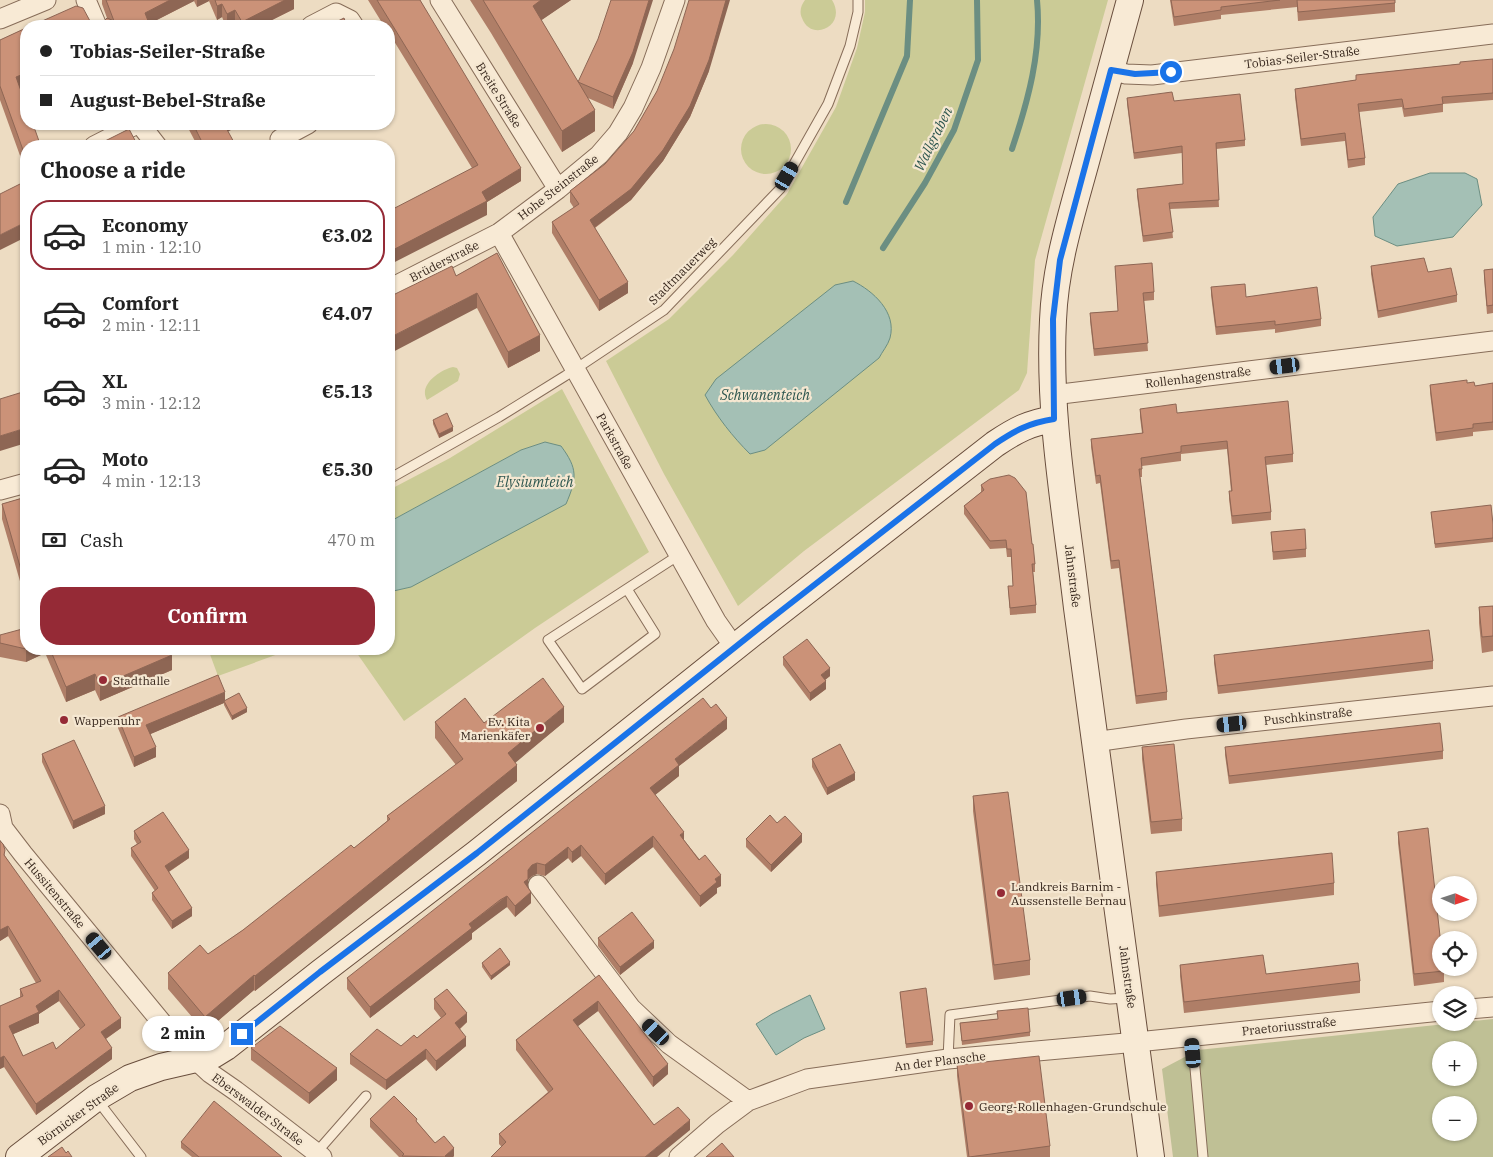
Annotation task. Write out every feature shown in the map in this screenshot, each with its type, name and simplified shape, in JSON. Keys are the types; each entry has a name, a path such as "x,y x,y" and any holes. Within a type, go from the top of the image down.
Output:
{"main road":[{"name":"Jahnstraße","path":"1130,0 1060,260 1053,319 1053,407 1094,742 1131,997 1151,1157"},
{"name":"Börnicker Straße","path":"19,1157 96,1098 130,1078 161,1067 213,1055 226,1046 477,853 995,444 1018,428 1041,421 1053,407"}],"street":[{"path":"0,19 46,0"},
{"path":"86,0 94,20"},
{"name":"Breite Straße","path":"440,0 558,189"},
{"name":"Hohe Steinstraße","path":"499,233 558,189 599,155 623,124 633,108 651,68 675,0"},
{"path":"323,20 336,13 350,20"},
{"name":"Tobias-Seiler-Straße","path":"1111,70 1126,74 1152,74 1493,34"},
{"path":"106,140 127,130"},
{"path":"144,130 152,140"},
{"path":"280,139 297,130"},
{"name":"Parkstraße","path":"499,233 716,621 735,648"},
{"name":"Brüderstraße","path":"395,286 499,233"},
{"name":"Rollenhagenstraße","path":"1053,407 1115,387 1493,341"},
{"path":"0,490 20,485"},
{"name":"Puschkinstraße","path":"1094,742 1186,729 1493,696"},
{"name":"Hussitenstraße","path":"1,823 23,854 196,1060"},
{"path":"538,885 631,1008 669,1044 748,1101"},
{"path":"1477,1008 1493,1007"},
{"name":"Praetoriusstraße","path":"1137,1042 1432,1012"},
{"name":"An der Plansche","path":"679,1157 717,1124 748,1101 807,1079 948,1059 1137,1042"},
{"name":"Eberswalder Straße","path":"196,1060 210,1073 319,1155"}],"lane":[{"name":"Stadtmauerweg","path":"395,476 498,417 575,370 664,310 780,189 828,104 850,46 858,12 858,0"},
{"path":"627,589 655,634 582,689 548,640 679,555"},
{"path":"948,1059 950,1015 1090,996 1110,999 1131,997"},
{"path":"1192,1035 1202,1157"},
{"path":"319,1155 366,1096"},
{"path":"96,1098 140,1157"}],"green space":[{"path":"805,0 832,0 836,9 832,24 820,30 813,29 807,25 801,13"},
{"path":"865,0 1108,0 1035,260 1027,373 1019,390 804,551 738,606 664,474 606,361 669,319 733,255 787,194 836,107 857,48 865,12","holes":["705,395 750,454 726,426"]},
{"path":"766,124 780,128 787,135 791,149 787,163 780,170 766,174 752,170 745,163 741,149 745,135 752,128"},
{"path":"453,367 457,368 460,374 458,381 427,400 425,389 428,384 442,371"},
{"path":"562,389 649,552 535,628 404,721 358,655 395,655 395,591 411,587 545,442 521,450 395,519 395,487 450,458"},
{"path":"210,655 276,655 218,676"},
{"path":"1493,1019 1493,1157 1173,1157 1162,1069 1198,1050 1432,1025 1432,1031 1477,1031 1477,1021"}],"water":[{"path":"1430,173 1465,173 1477,179 1482,205 1453,237 1397,246 1375,236 1373,217 1398,184"},
{"name":"Schwanenteich","path":"853,281 868,290 887,311 891,328 890,338 879,358 765,450 750,454 737,441 705,395 716,379 835,285"},
{"name":"Elysiumteich","path":"545,442 561,446 567,454 574,474 574,480 566,504 411,587 395,591 395,519 521,450"},
{"path":"810,995 825,1029 804,1038 776,1055 756,1024"}],"building":[{"path":"106,0 170,0 145,13 148,20 114,20"},
{"path":"215,0 285,0 246,20 241,20 235,10 227,14 222,4 217,6"},
{"path":"377,0 420,0 521,168 482,192 487,201 395,249 395,208 478,165 395,29 395,20 389,20"},
{"path":"483,0 541,0 533,6 595,110 562,131"},
{"path":"611,0 649,0 633,52 613,97 578,82 598,39"},
{"path":"689,0 726,0 709,60 690,106 663,150 631,189 590,220 628,282 599,300 552,222 579,204 570,191 605,164 634,131 657,91 674,49"},
{"path":"1171,0 1280,0 1221,7 1221,10 1174,17"},
{"path":"1297,0 1395,0 1395,3 1298,12"},
{"path":"76,6 83,8 89,20 44,20"},
{"path":"20,31 20,75 16,77 20,88 20,130 35,130 39,140 20,140 20,142 0,86 0,40"},
{"path":"1493,59 1493,93 1442,97 1443,104 1404,109 1402,99 1358,104 1365,158 1348,160 1345,133 1301,139 1295,89 1356,80 1356,75"},
{"path":"1172,92 1174,101 1240,94 1245,140 1216,143 1219,200 1169,203 1173,232 1143,236 1137,189 1183,184 1182,146 1134,153 1127,98"},
{"path":"130,130 135,140 107,140"},
{"path":"196,130 227,130 233,140 201,140"},
{"path":"20,184 20,225 0,235 0,194"},
{"path":"497,253 540,335 508,352 477,293 395,335 395,294 452,266 456,276"},
{"path":"1424,258 1428,272 1451,268 1457,295 1378,311 1371,266"},
{"path":"1152,263 1154,292 1143,293 1148,343 1094,349 1090,313 1118,311 1115,266"},
{"path":"1493,269 1493,305 1487,306 1484,270"},
{"path":"1245,284 1246,297 1317,287 1321,319 1275,325 1275,321 1216,327 1211,287"},
{"path":"1467,380 1467,383 1474,382 1475,386 1493,383 1493,422 1473,424 1473,428 1436,433 1430,385"},
{"path":"20,393 20,430 0,436 0,399"},
{"path":"1288,401 1293,454 1265,457 1271,512 1232,516 1229,491 1232,491 1227,441 1181,446 1181,452 1141,458 1142,469 1139,469 1167,692 1136,696 1119,560 1111,561 1100,475 1096,476 1091,439 1143,433 1140,409 1176,404 1177,413"},
{"path":"447,413 453,427 439,434 433,420"},
{"path":"1009,475 1015,478 1026,492 1035,564 1032,564 1036,605 1010,608 1008,586 1013,586 1011,549 1007,549 1006,540 990,541 964,506 984,490 981,485 990,479"},
{"path":"20,499 20,566 2,504"},
{"path":"1491,505 1493,538 1435,544 1431,512"},
{"path":"1305,529 1306,549 1273,552 1271,532"},
{"path":"1493,606 1493,636 1482,637 1479,607"},
{"path":"20,630 20,648 0,643 0,635"},
{"path":"1429,630 1433,661 1218,686 1214,655"},
{"path":"807,639 830,668 821,675 826,681 810,693 783,657"},
{"path":"53,655 172,655 100,686 95,674 66,687"},
{"path":"218,675 225,692 146,725 156,747 134,757 118,717"},
{"path":"543,678 564,707 508,753 517,765 254,975 205,1017 168,973 200,945 208,954 243,930 351,845 354,848 390,819 387,816 463,759 435,722 465,698 484,723"},
{"path":"239,693 247,708 232,716 224,701"},
{"path":"703,698 711,708 716,704 727,718 675,759 679,765 650,788 684,832 680,835 699,860 705,855 721,875 715,879 717,882 700,896 653,836 605,874 581,845 572,852 568,847 545,865 537,863 532,865 528,870 528,879 524,882 531,892 515,906 507,896 500,900 469,924 472,928 370,1007 347,978"},
{"path":"1440,723 1443,751 1229,776 1225,747"},
{"path":"74,740 105,806 73,821 42,754"},
{"path":"840,744 855,773 827,788 812,759"},
{"path":"1174,744 1182,819 1151,822 1142,747"},
{"path":"1008,792 1030,960 994,965 973,796"},
{"path":"163,812 189,850 165,866 192,908 172,921 152,893 158,888 131,848 141,842 134,831"},
{"path":"770,815 777,823 785,816 802,834 771,865 746,839"},
{"path":"1428,828 1433,876 1432,921 1438,921 1439,931 1432,931 1432,972 1414,974 1398,832"},
{"path":"0,841 5,850 4,855 121,1018 101,1032 112,1048 36,1104 4,1056 0,1058 0,1006 23,996 20,989 41,981 8,926 0,930","holes":["59,990 85,1025 56,1049 53,1042 23,1056 9,1026 39,1012 36,1006"]},
{"path":"1332,853 1334,883 1159,906 1156,872"},
{"path":"632,912 654,941 620,967 598,938"},
{"path":"500,948 510,962 491,976 482,963"},
{"path":"1263,955 1266,974 1358,963 1360,981 1184,1002 1180,965"},
{"path":"599,975 668,1064 653,1077 598,1001 573,1020 654,1125 678,1107 690,1120 645,1157 491,1157 506,1142 499,1134 553,1089 516,1040"},
{"path":"926,988 933,1041 906,1044 900,992"},
{"path":"447,989 467,1013 455,1023 466,1037 436,1061 426,1049 386,1080 350,1054 377,1029 401,1046 414,1035 417,1038 446,1014 434,999"},
{"path":"1028,1008 1030,1032 962,1041 960,1023 998,1019 997,1011"},
{"path":"280,1026 337,1068 309,1093 251,1048"},
{"path":"1039,1056 1050,1146 969,1157 957,1065"},
{"path":"394,1096 417,1119 416,1121 435,1143 444,1136 454,1148 446,1157 402,1156 404,1154 370,1119"},
{"path":"214,1101 282,1157 199,1157 181,1142"},
{"path":"722,1143 734,1157 706,1157"},
{"path":"62,1147 72,1157 48,1157"}],"waterway":[{"name":"Wallgraben","path":"846,202 907,56 910,0"},
{"name":"Wallgraben","path":"883,248 925,183 954,130 978,60 977,0"},
{"name":"Wallgraben","path":"1012,149 1028,94 1036,57 1037,0"}],"place":[{"name":"Stadthalle","path":"103,680"},
{"name":"Wappenuhr","path":"64,720"},
{"name":"Ev. Kita Marienkäfer","path":"540,728"},
{"name":"Landkreis Barnim - Aussenstelle Bernau","path":"1001,893"},
{"name":"Georg-Rollenhagen-Grundschule","path":"969,1106"}],"route":[{"path":"242,1034 320,972 477,853 768,621 995,444 1018,428 1054,419 1053,319 1060,260 1111,70 1126,74 1171,72"}]}
